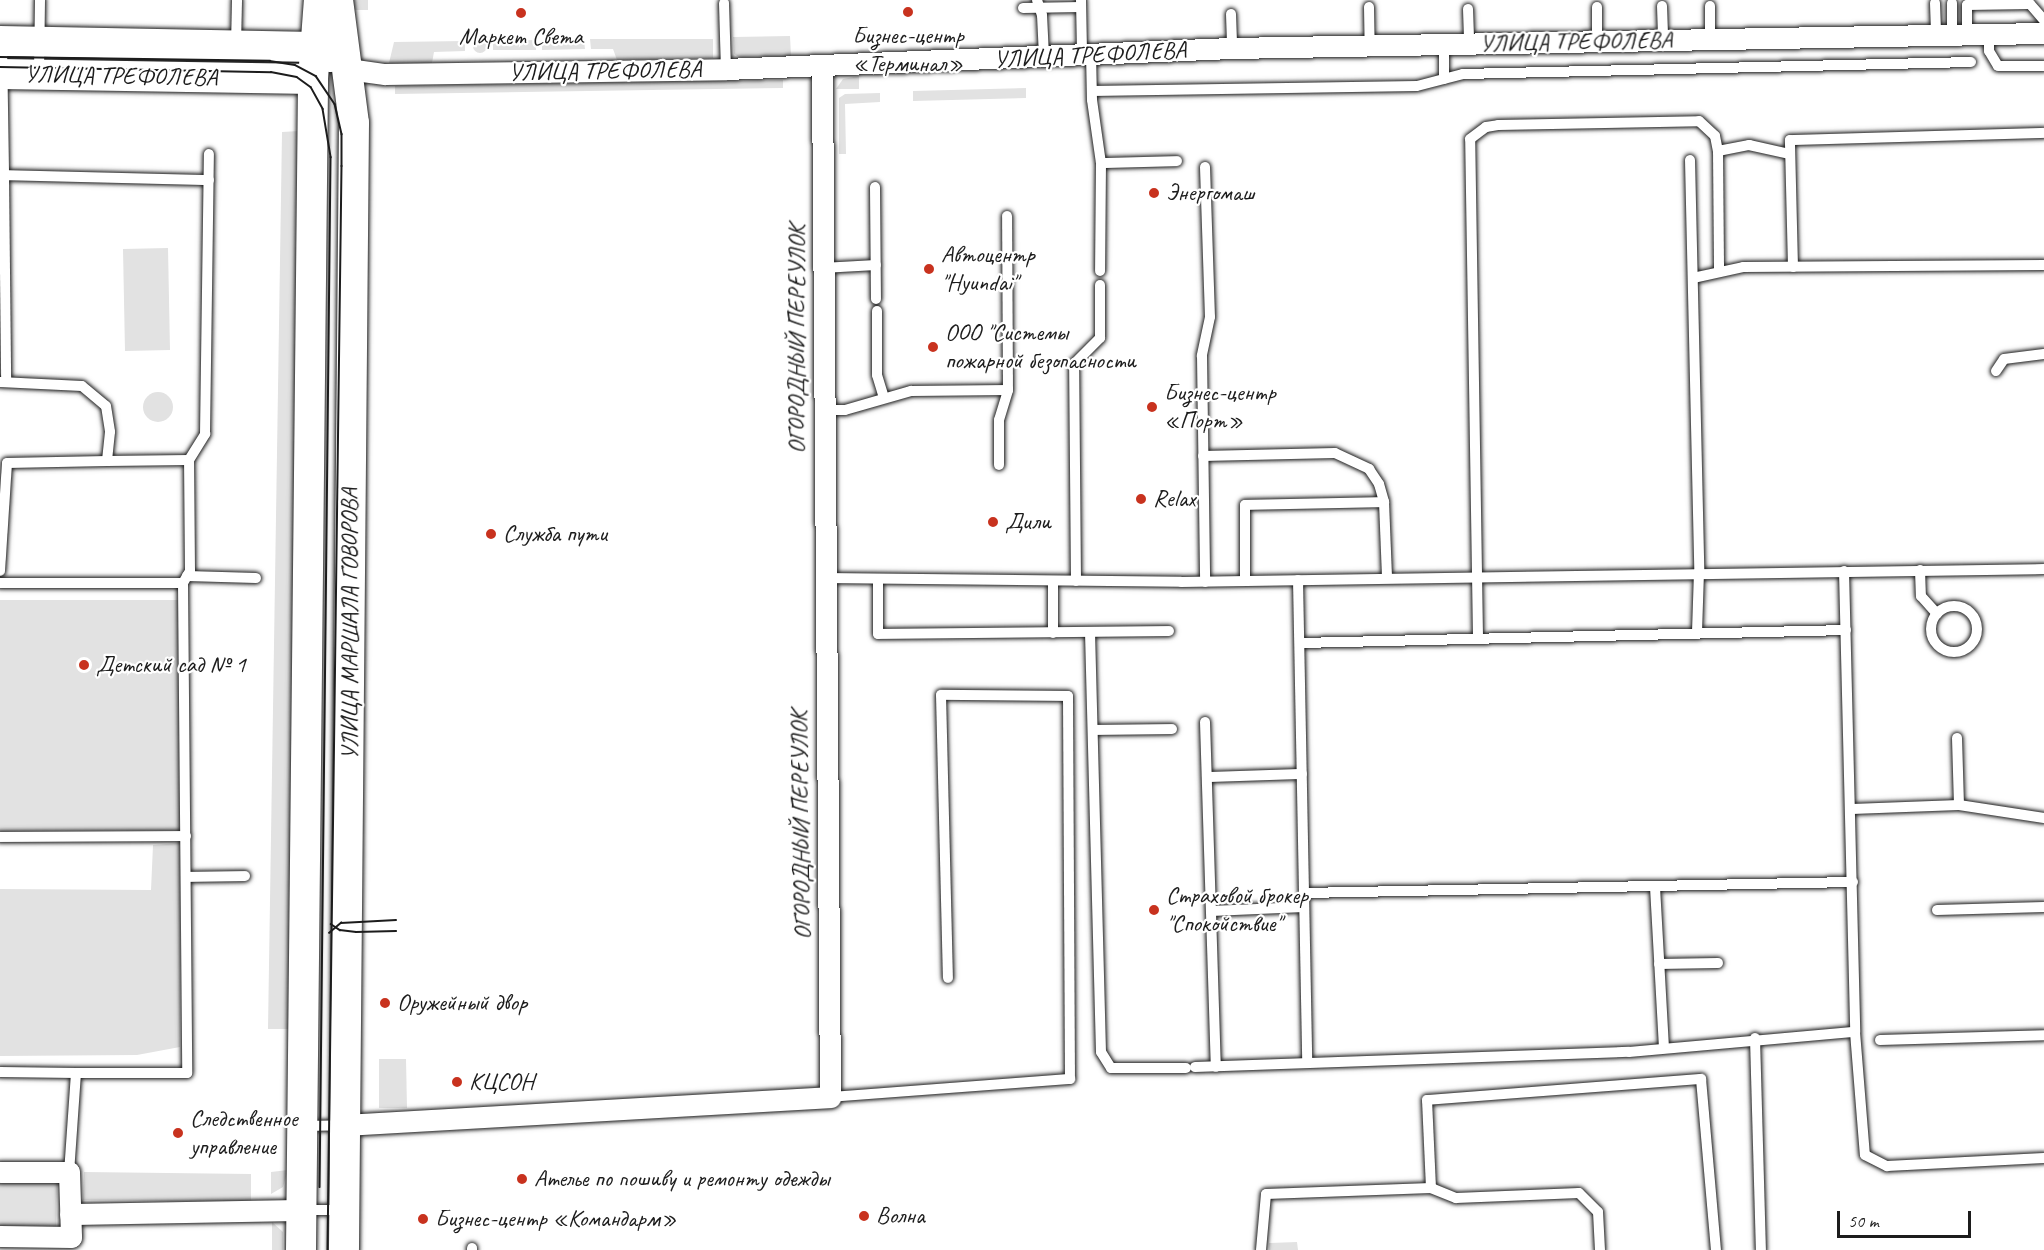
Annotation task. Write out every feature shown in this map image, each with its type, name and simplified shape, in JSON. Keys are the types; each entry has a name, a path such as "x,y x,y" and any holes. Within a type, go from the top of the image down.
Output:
{"main road":[{"path":"315,47 319,0"},
{"name":"УЛИЦА МАРШАЛА ГОВОРОВА","path":"301,1250 302,1126 331,74 338,0"},
{"name":"УЛИЦА ТРЕФОЛЕВА","path":"1,41 315,47 331,74"},
{"name":"УЛИЦА ТРЕФОЛЕВА","path":"1,74 331,74"},
{"name":"УЛИЦА МАРШАЛА ГОВОРОВА","path":"331,74 354,147 344,1250"}],"street":[{"name":"УЛИЦА ТРЕФОЛЕВА","path":"331,74 822,67 1232,48 2044,33"},
{"name":"ОГОРОДНЫЙ ПЕРЕУЛОК","path":"822,67 824,578 830,1096"},
{"path":"346,1125 830,1096"},
{"path":"0,1172 69,1172 71,1244 0,1236"},
{"path":"70,1214 301,1210"}],"lane":[{"path":"39,75 40,0"},
{"path":"236,45 237,0"},
{"path":"724,3 726,69"},
{"path":"1023,8 1038,4 1081,3 1101,163 1101,271"},
{"path":"1935,3 1952,35"},
{"path":"1952,3 1952,35"},
{"path":"1038,4 1044,56"},
{"path":"1952,35 1967,5 2030,4 2044,20"},
{"path":"1662,6 1663,40"},
{"path":"1710,6 1710,40"},
{"path":"1369,7 1370,46"},
{"path":"1597,7 1598,41"},
{"path":"1468,9 1469,43"},
{"path":"1231,15 1232,48"},
{"path":"1989,34 1989,51 1998,66 2044,66"},
{"path":"1,41 4,175 3,382 82,386 106,406 110,432 107,461"},
{"path":"1444,44 1444,79"},
{"path":"1092,91 1417,86 1463,74 1971,62"},
{"path":"1478,637 1470,139 1486,127 1498,125 1699,121 1715,136 1718,151 1719,272"},
{"path":"1793,267 1790,140 2044,133"},
{"path":"1718,151 1749,145 1790,153"},
{"path":"0,1072 187,1073 185,579 189,460 205,434 209,154"},
{"path":"1690,160 1699,572 1696,633"},
{"path":"1101,163 1177,161"},
{"path":"1205,167 1210,317 1202,356 1205,582"},
{"path":"4,175 209,180"},
{"path":"875,187 876,299"},
{"path":"999,465 999,420 1008,390 1007,216"},
{"path":"822,268 876,265"},
{"path":"1693,278 1743,267 2044,265"},
{"path":"1076,581 1074,364 1100,338 1100,285"},
{"path":"877,311 877,375 884,398"},
{"path":"1996,371 2004,359 2044,354"},
{"path":"823,410 845,410 911,391 1008,390"},
{"path":"1203,456 1335,453 1369,469 1379,484 1384,502 1387,578"},
{"path":"0,571 4,463 189,460"},
{"path":"1245,581 1245,505 1384,502"},
{"path":"824,578 1205,582 1699,572 2044,569"},
{"path":"1920,570 1921,596 1937,614"},
{"path":"1844,571 1852,809 1855,1032 1859,1051 1862,1142 1865,1155 1875,1163 1887,1166 2044,1158"},
{"path":"0,583 256,578"},
{"path":"878,579 878,634 1169,631"},
{"path":"1298,580 1307,1063"},
{"path":"1053,581 1053,633"},
{"path":"1957,606 1970,611 1977,624 1972,644 1953,652 1939,647 1931,627 1937,614 1957,606"},
{"path":"1300,643 1846,630"},
{"path":"1090,632 1095,730 1101,1052 1111,1068 1307,1063 1664,1047 1755,1038 1855,1032"},
{"path":"830,1096 1070,1079 1068,696 941,695 948,978"},
{"path":"1205,722 1216,1066"},
{"path":"1095,730 1172,729"},
{"path":"1957,738 1959,805"},
{"path":"1207,777 1302,774"},
{"path":"1852,809 1959,805 2044,818"},
{"path":"0,837 186,836"},
{"path":"186,877 245,876"},
{"path":"1304,893 1853,882"},
{"path":"1655,887 1664,1047"},
{"path":"1211,911 1304,907"},
{"path":"1938,910 2044,907"},
{"path":"1659,963 1718,963"},
{"path":"1880,1041 2044,1035"},
{"path":"1755,1038 1761,1250"},
{"path":"69,1172 76,1073"},
{"path":"1431,1188 1427,1100 1701,1079 1716,1250"},
{"path":"302,1126 346,1125"},
{"path":"1261,1250 1266,1194 1431,1188 1456,1198 1579,1193 1598,1212 1600,1250"},
{"path":"301,1210 345,1210"}],"shaded area":[{"path":"351,0 368,0 368,10 352,10"},
{"path":"790,36 791,56 739,57 734,54 733,37"},
{"path":"477,39 483,39 487,46 483,53 477,53 473,49 473,43"},
{"path":"590,39 713,39 713,58 617,60 613,49 591,49"},
{"path":"536,40 536,50 493,50 493,41"},
{"path":"542,40 584,40 585,49 542,50"},
{"path":"465,41 465,51 434,52 432,63 389,63 394,42"},
{"path":"859,76 859,89 836,89 843,79"},
{"path":"783,80 783,88 395,94 395,86"},
{"path":"1026,88 1026,98 913,101 913,91"},
{"path":"880,93 880,102 845,104 846,154 839,154 839,98 845,94"},
{"path":"299,131 289,1029 268,1029 282,132"},
{"path":"168,248 170,350 125,351 123,249"},
{"path":"158,392 169,396 173,407 169,418 158,422 147,418 143,407 147,396"},
{"name":"Детский сад № 1","path":"0,600 179,600 182,830 0,831"},
{"path":"180,843 180,1047 137,1055 0,1056 0,889 151,890 153,845"},
{"path":"379,1059 406,1059 407,1108 379,1108"},
{"path":"288,1170 283,1187 271,1194 271,1172"},
{"path":"84,1172 251,1174 251,1202 83,1200"},
{"path":"0,1181 57,1182 56,1231 0,1231"},
{"path":"272,1222 283,1232 283,1250 272,1250"},
{"path":"1297,1242 1298,1250 1269,1250 1269,1243"}],"tram line":[{"path":"0,57 270,61 295,65 316,76 335,104 342,134 342,166 328,1250"},
{"path":"0,67 271,72 297,77 311,87 323,109 331,157 320,1187"},
{"path":"329,933 341,923 396,920"},
{"path":"331,924 340,930 356,932 396,931"}],"place":[{"name":"Бизнес-центр «Терминал»","path":"908,12"},
{"name":"Маркет Света","path":"521,13"},
{"name":"Энергомаш","path":"1154,193"},
{"name":"Автоцентр \"Hyundai\"","path":"929,269"},
{"name":"ООО \"Системы пожарной безопасности","path":"933,347"},
{"name":"Бизнес-центр «Порт»","path":"1152,407"},
{"name":"Relax","path":"1141,499"},
{"name":"Дили","path":"993,522"},
{"name":"Служба пути","path":"491,534"},
{"name":"Детский сад № 1","path":"84,665"},
{"name":"Страховой брокер \"Спокойствие\"","path":"1154,910"},
{"name":"Оружейный двор","path":"385,1003"},
{"name":"КЦСОН","path":"457,1082"},
{"name":"Следственное управление","path":"178,1133"},
{"name":"Ателье по пошиву и ремонту одежды","path":"522,1179"},
{"name":"Волна","path":"864,1216"},
{"name":"Бизнес-центр «Командарм»","path":"423,1219"}]}
